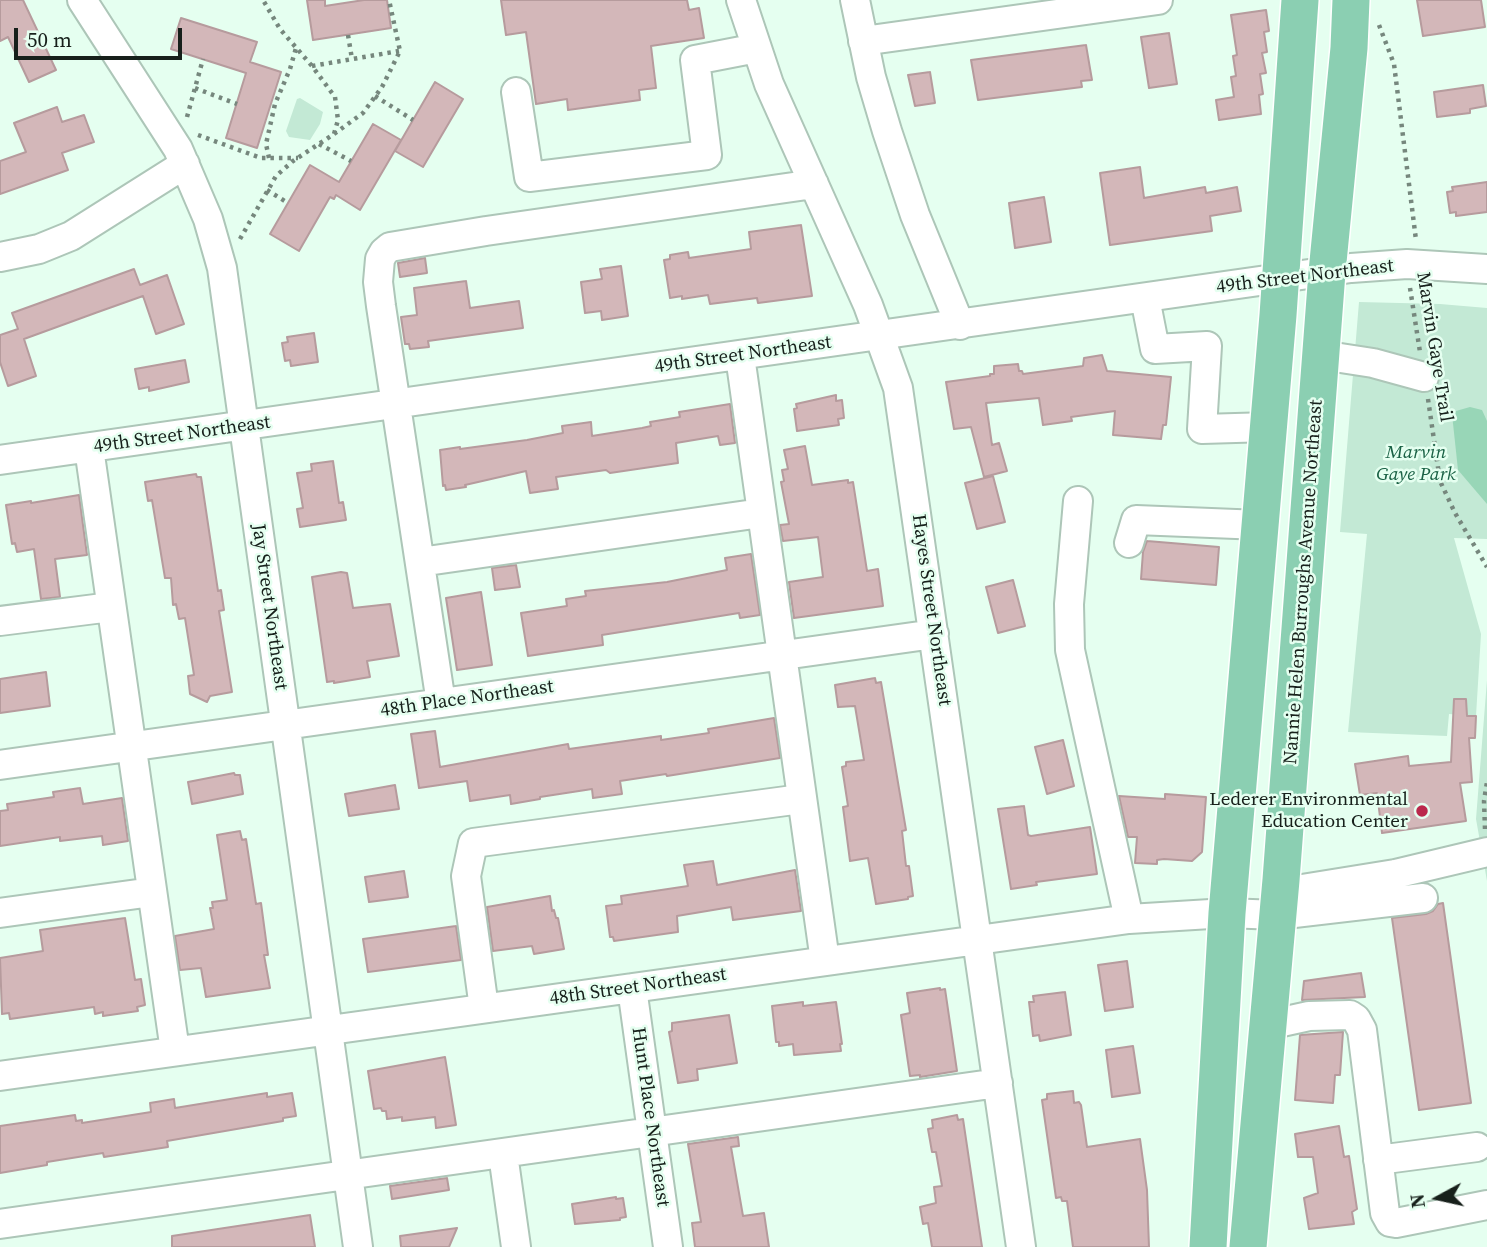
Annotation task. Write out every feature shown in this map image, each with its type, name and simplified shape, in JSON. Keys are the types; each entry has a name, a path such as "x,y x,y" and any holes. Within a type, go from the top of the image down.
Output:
{"main road":[{"path":"1208,1247 1227,913 1281,279 1300,0"},
{"name":"Nannie Helen Burroughs Avenue Northeast","path":"1248,1247 1327,272 1349,48 1364,10"}],"street":[{"name":"Jay Street Northeast","path":"82,0 169,134 185,164 212,230 220,259 358,1247"},
{"name":"Hayes Street Northeast","path":"741,0 769,84 881,337 901,405 1021,1247"},
{"path":"855,0 887,131 915,215 960,325"},
{"path":"863,41 1157,0"},
{"path":"516,92 529,177 707,155 695,60 757,48"},
{"path":"0,257 39,249 71,236 185,164"},
{"path":"441,703 378,282 380,259 384,252 390,247 486,230 814,184"},
{"name":"49th Street Northeast","path":"0,460 881,337 1351,268 1407,264 1487,269"},
{"path":"1145,298 1155,349 1207,346 1202,429 1269,427"},
{"path":"1321,355 1373,363 1424,377"},
{"path":"740,356 825,961"},
{"path":"89,448 175,1051"},
{"path":"1078,501 1069,604 1070,649 1129,919"},
{"path":"420,562 761,513"},
{"path":"1129,543 1136,520 1261,525"},
{"path":"0,621 111,607"},
{"name":"48th Place Northeast","path":"0,765 934,634"},
{"path":"484,1008 466,876 473,843 801,799"},
{"path":"1277,915 1302,889 1395,874 1487,852"},
{"path":"0,913 152,892"},
{"name":"48th Street Northeast","path":"0,1076 1129,919 1227,913 1277,915 1423,898"},
{"name":"Hunt Place Northeast","path":"632,988 668,1247"},
{"path":"1268,1025 1310,1016 1350,1015 1356,1019 1362,1030 1385,1213 1390,1222 1487,1205"},
{"path":"0,1224 998,1083"},
{"path":"1378,1160 1477,1147"},
{"path":"503,1154 516,1247"}],"path":[{"path":"263,0 280,29 335,97 338,120 334,134"},
{"path":"239,242 276,176 363,113 375,96 400,51 389,0"},
{"name":"Marvin Gaye Trail","path":"1364,10 1394,64 1402,112 1416,239 1407,264 1440,481 1455,513 1487,567"},
{"path":"348,35 352,59"},
{"path":"269,158 266,144 275,104 296,47"},
{"path":"312,66 400,51"},
{"path":"187,118 203,59"},
{"path":"195,88 236,104"},
{"path":"375,96 413,120"},
{"path":"195,134 261,158 298,158"},
{"path":"320,144 351,162"},
{"path":"267,190 288,203"},
{"path":"1487,782 1484,801 1487,852"}],"green space":[{"path":"300,98 323,112 320,124 310,140 289,137 286,131 297,99"},
{"name":"Marvin Gaye Park","path":"1359,302 1487,308 1487,539 1454,538 1481,634 1476,716 1449,714 1447,736 1348,732 1367,534 1340,532"},
{"path":"1470,407 1482,410 1487,421 1487,504 1458,470 1452,414"},
{"path":"1487,680 1487,881 1476,819"}],"building":[{"path":"0,0 23,0 56,70 29,82 8,37 0,41"},
{"path":"307,0 325,0 325,6 364,0 387,0 391,28 313,40"},
{"path":"501,0 687,0 689,10 699,8 704,38 651,46 656,88 639,90 640,100 568,110 567,99 536,104 526,32 506,35"},
{"path":"1417,0 1481,0 1485,27 1423,36"},
{"path":"1266,10 1269,31 1264,32 1267,52 1262,53 1266,73 1260,74 1263,94 1259,95 1261,114 1219,120 1216,100 1234,97 1231,77 1236,76 1233,56 1237,55 1231,15"},
{"path":"181,18 257,42 250,62 281,72 257,148 226,138 246,73 171,49"},
{"path":"1169,33 1177,84 1149,88 1141,37"},
{"path":"1086,45 1092,80 1081,81 1082,87 978,100 971,60"},
{"path":"930,72 935,103 915,106 908,75"},
{"path":"435,82 463,99 423,167 395,151"},
{"path":"1483,85 1486,106 1470,109 1470,113 1437,117 1434,92"},
{"path":"57,107 62,122 84,115 94,142 62,153 68,170 0,194 0,161 26,152 14,123"},
{"path":"373,124 401,140 360,210 336,195 334,199 330,197 299,251 270,234 310,165 339,182"},
{"path":"1140,167 1144,198 1205,187 1206,193 1237,187 1241,211 1210,216 1212,231 1110,245 1100,173"},
{"path":"1487,182 1487,212 1456,216 1456,212 1450,213 1447,192 1453,191 1452,187"},
{"path":"1044,197 1051,242 1015,248 1009,203"},
{"path":"801,225 812,296 758,303 757,298 710,304 708,295 670,298 664,260 670,259 670,255 688,252 689,258 751,249 749,232"},
{"path":"425,258 427,273 400,277 398,263"},
{"path":"621,266 628,316 602,320 601,311 585,313 581,282 602,279 600,269"},
{"path":"134,269 140,285 167,275 184,324 156,334 143,296 24,339 36,376 8,386 0,362 0,335 18,329 12,313"},
{"path":"466,281 470,308 519,301 523,328 428,341 429,347 410,349 409,344 405,344 401,317 417,315 414,288"},
{"path":"314,333 318,362 291,366 290,360 285,361 282,343 288,342 287,337"},
{"path":"1102,355 1107,371 1171,377 1166,425 1163,425 1161,439 1113,435 1115,411 1071,417 1072,421 1043,425 1039,398 986,403 992,445 999,443 1007,471 984,477 971,427 954,429 946,382 990,376 994,374 994,366 1018,364 1019,371 1023,374 1083,366 1084,358"},
{"path":"185,360 189,382 149,391 149,387 139,389 135,369"},
{"path":"836,395 836,401 842,400 844,418 838,419 839,425 797,431 794,409 797,408 796,404"},
{"path":"730,404 735,443 720,445 718,436 676,443 678,463 610,473 606,470 556,477 558,489 530,493 526,471 465,485 466,487 446,490 445,485 443,486 440,450 527,440 563,433 562,426 591,422 592,436 651,426 650,422 680,417 679,412"},
{"path":"805,446 812,485 848,480 848,483 853,482 867,571 878,569 883,606 794,618 789,582 823,577 818,537 783,541 780,525 789,524 781,482 784,481 782,470 788,469 784,450"},
{"path":"333,461 339,503 343,502 346,520 300,527 297,509 303,508 297,473 312,471 311,464"},
{"path":"196,474 201,477 218,591 221,590 224,610 219,611 232,692 210,696 207,702 190,694 188,676 194,675 185,618 179,619 176,604 173,605 171,578 165,578 152,500 148,501 145,482"},
{"path":"993,476 1005,522 977,529 965,483"},
{"path":"79,495 87,555 55,559 60,597 41,599 34,549 17,552 15,543 12,544 6,505"},
{"path":"1147,541 1219,547 1216,585 1141,579 1143,552"},
{"path":"751,554 760,615 740,618 739,613 602,635 603,645 528,656 521,613 567,606 566,599 586,596 585,591 667,582 727,570 725,558"},
{"path":"516,565 520,587 495,590 492,568"},
{"path":"347,573 353,608 390,604 399,656 367,661 370,677 334,683 327,682 312,577"},
{"path":"1013,580 1025,626 998,633 986,587"},
{"path":"481,592 492,665 457,670 446,598"},
{"path":"46,672 50,706 0,713 0,679"},
{"path":"875,678 876,683 881,682 906,830 902,831 913,896 876,904 868,858 850,861 843,807 848,806 842,767 846,766 846,762 864,760 855,706 838,707 835,685"},
{"path":"1454,699 1466,699 1467,716 1476,716 1475,738 1469,738 1472,782 1460,783 1466,821 1382,833 1377,793 1360,795 1355,764 1408,756 1409,766 1451,762"},
{"path":"774,718 780,758 620,781 622,794 593,798 592,789 511,804 510,795 470,801 467,781 419,788 411,734 435,731 440,767 568,744 569,749 661,736 661,740 709,733 708,729"},
{"path":"1063,740 1074,786 1047,794 1035,747"},
{"path":"234,773 240,775 243,794 192,804 188,782"},
{"path":"395,785 399,809 349,816 345,794"},
{"path":"80,788 83,804 122,798 128,841 103,845 102,836 60,841 60,837 0,846 0,811 8,810 7,804 54,797 53,792"},
{"path":"1165,794 1206,797 1202,852 1192,861 1164,859 1157,860 1157,864 1135,863 1137,837 1128,837 1119,796 1165,799"},
{"path":"1024,806 1028,835 1031,836 1090,827 1097,874 1036,882 1037,885 1011,889 998,809"},
{"path":"240,831 242,840 246,839 256,904 261,903 268,955 264,955 270,988 206,997 201,968 180,970 175,936 214,929 210,908 213,908 212,902 227,900 217,835"},
{"path":"713,861 717,885 795,870 801,911 733,920 731,907 677,916 678,932 614,941 613,937 610,937 606,906 622,904 621,896 688,886 684,865"},
{"path":"404,871 408,897 369,902 365,877"},
{"path":"550,896 552,911 554,910 558,918 564,949 534,954 532,946 493,951 487,907"},
{"path":"1443,903 1471,1103 1419,1110 1392,918 1426,914"},
{"path":"125,918 135,980 141,979 145,1005 137,1007 138,1011 103,1016 103,1012 95,1014 94,1007 10,1019 9,1013 2,1014 0,958 43,951 40,930"},
{"path":"456,926 461,960 368,972 363,939"},
{"path":"1127,961 1133,1007 1105,1011 1098,965"},
{"path":"1361,973 1365,997 1302,1000 1304,981"},
{"path":"945,989 957,1071 910,1076 901,1015 910,1013 907,993"},
{"path":"1065,992 1071,1035 1040,1041 1039,1035 1033,1036 1029,1002 1034,1002 1033,996"},
{"path":"803,1002 803,1006 836,1002 841,1051 794,1055 793,1044 779,1046 779,1042 776,1042 772,1006"},
{"path":"729,1015 737,1063 697,1069 698,1080 678,1083 669,1032 672,1031 672,1023"},
{"path":"1343,1032 1340,1075 1335,1075 1333,1103 1295,1100 1300,1035"},
{"path":"1133,1046 1140,1093 1112,1097 1106,1050"},
{"path":"445,1057 456,1125 436,1128 435,1117 402,1121 402,1117 387,1119 386,1111 381,1108 374,1109 368,1071"},
{"path":"1073,1091 1074,1103 1079,1102 1081,1105 1087,1147 1140,1139 1147,1190 1149,1247 1073,1247 1067,1201 1062,1201 1061,1197 1056,1198 1042,1100 1047,1099 1047,1094"},
{"path":"267,1093 267,1097 292,1093 296,1116 283,1118 283,1121 167,1141 168,1147 104,1157 103,1153 0,1173 0,1126 75,1115 76,1121 82,1120 82,1123 151,1112 150,1103 174,1099 175,1108"},
{"path":"957,1115 958,1120 963,1119 982,1247 932,1247 928,1223 923,1224 920,1207 936,1203 934,1187 942,1186 936,1152 932,1152 928,1129 933,1128 932,1120"},
{"path":"1339,1126 1344,1157 1349,1156 1357,1209 1352,1212 1354,1224 1309,1229 1304,1198 1318,1193 1313,1157 1298,1157 1295,1134"},
{"path":"738,1137 739,1146 731,1147 743,1216 764,1213 769,1247 695,1247 692,1223 701,1222 688,1144"},
{"path":"447,1178 449,1190 392,1199 390,1186"},
{"path":"623,1198 626,1217 620,1220 575,1224 572,1204"},
{"path":"310,1215 315,1247 172,1247 172,1236"},
{"path":"457,1228 449,1247 401,1247 400,1236"}],"place":[{"name":"Lederer Environmental Education Center","path":"1422,811"}]}
